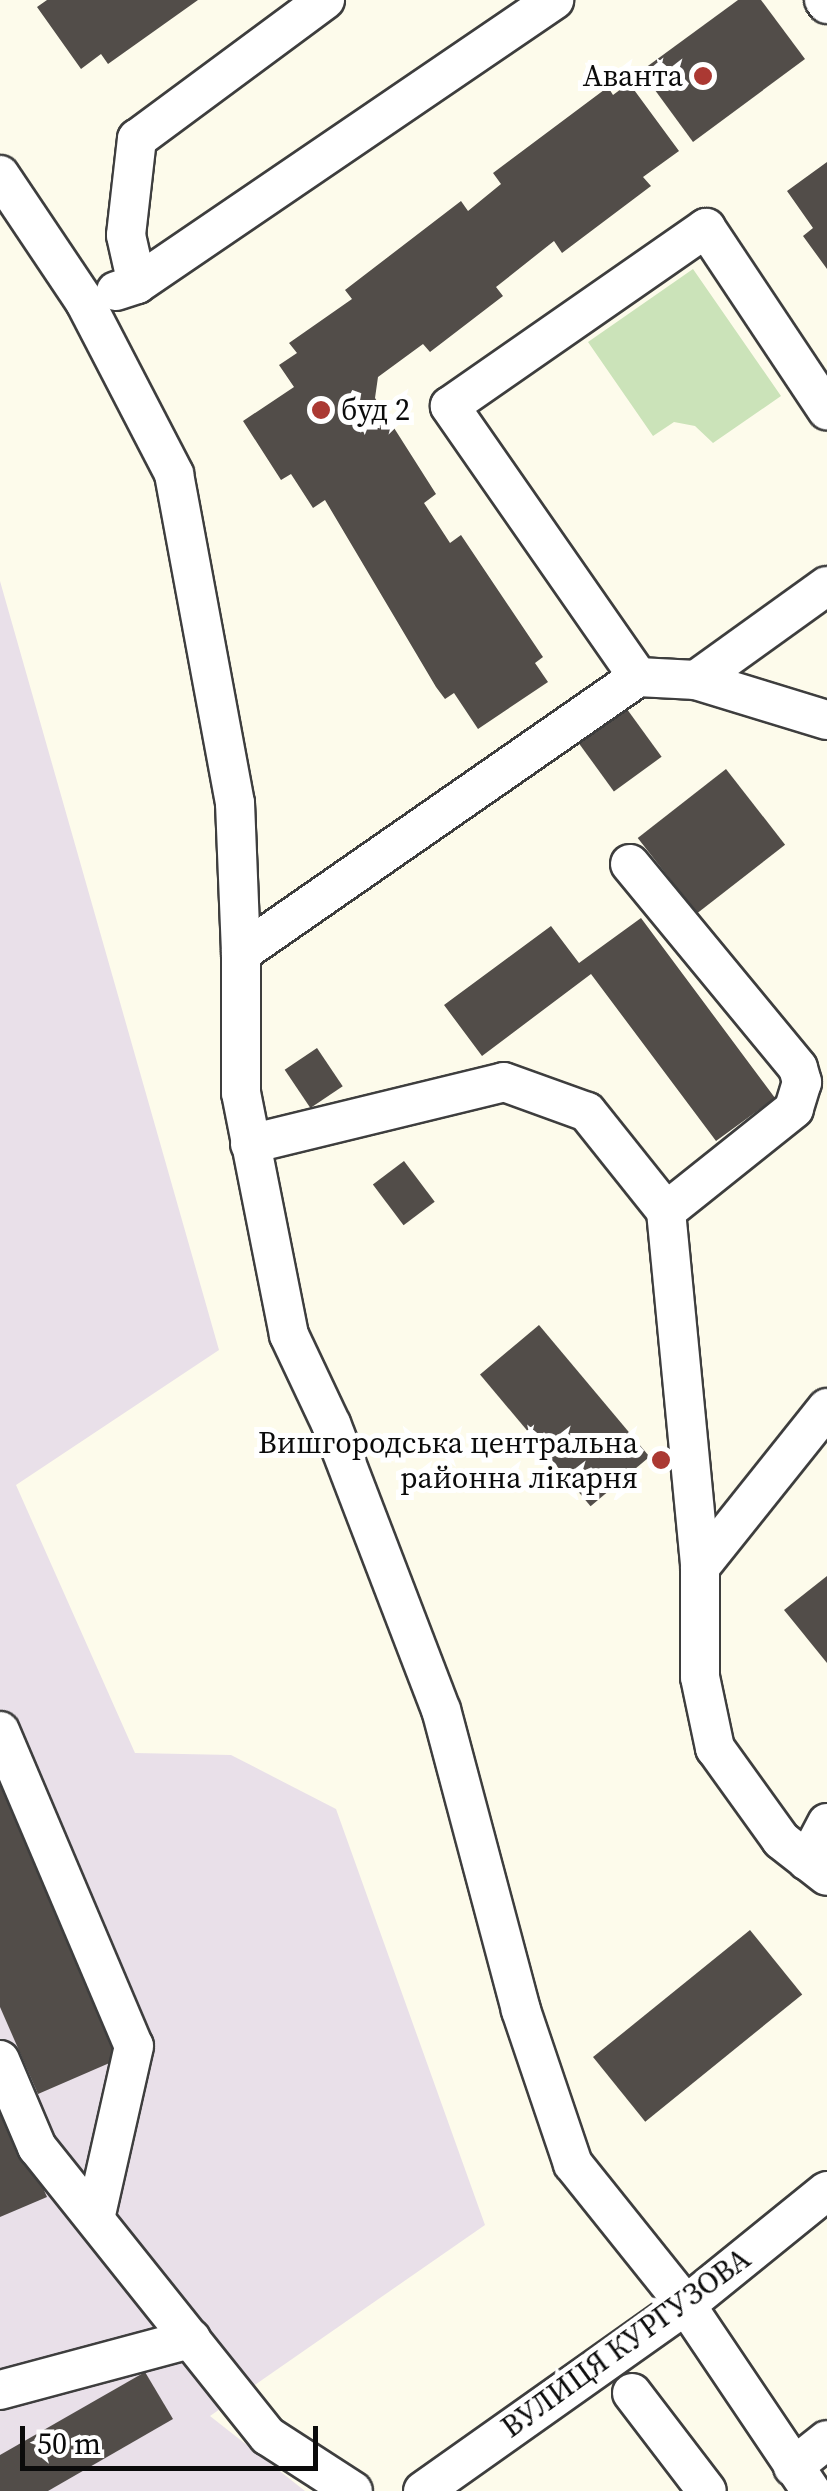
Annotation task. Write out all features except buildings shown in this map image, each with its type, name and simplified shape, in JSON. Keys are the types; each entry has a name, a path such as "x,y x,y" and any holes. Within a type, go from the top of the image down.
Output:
{"street":[{"path":"137,284 126,235 137,138 325,0"},
{"path":"85,302 137,284 554,0"},
{"path":"0,176 85,302 174,474 235,802 241,1093 289,1335 331,1424 442,1710 521,2010 573,2164 686,2305 802,2479 827,2440"},
{"path":"638,677 450,406 706,228 827,410"},
{"path":"696,680 827,586"},
{"path":"241,953 638,677 696,680 827,720"},
{"path":"630,864 798,1068 802,1082 794,1109 666,1211"},
{"path":"250,1144 504,1082 586,1112 666,1211 700,1567 700,1677 715,1748 781,1840 817,1868 827,1823"},
{"path":"700,1567 827,1408"},
{"path":"0,1731 134,2046 95,2220"},
{"path":"0,2060 38,2148 268,2436 353,2491"},
{"name":"ВУЛИЦЯ КУРГУЗОВА","path":"423,2491 686,2305 827,2191"},
{"path":"0,2390 190,2339"},
{"path":"632,2393 706,2491"}],"shaded area":[{"path":"0,581 219,1350 16,1485 135,1753 231,1755 336,1809 485,2225 210,2416 305,2491 0,2491"}],"green space":[{"path":"693,269 781,396 713,443 695,426 674,422 653,436 588,342"}],"place":[{"name":"Аванта","path":"703,76"},
{"name":"буд 2","path":"321,410"},
{"name":"Вишгородська центральна районна лікарня","path":"661,1460"}]}
